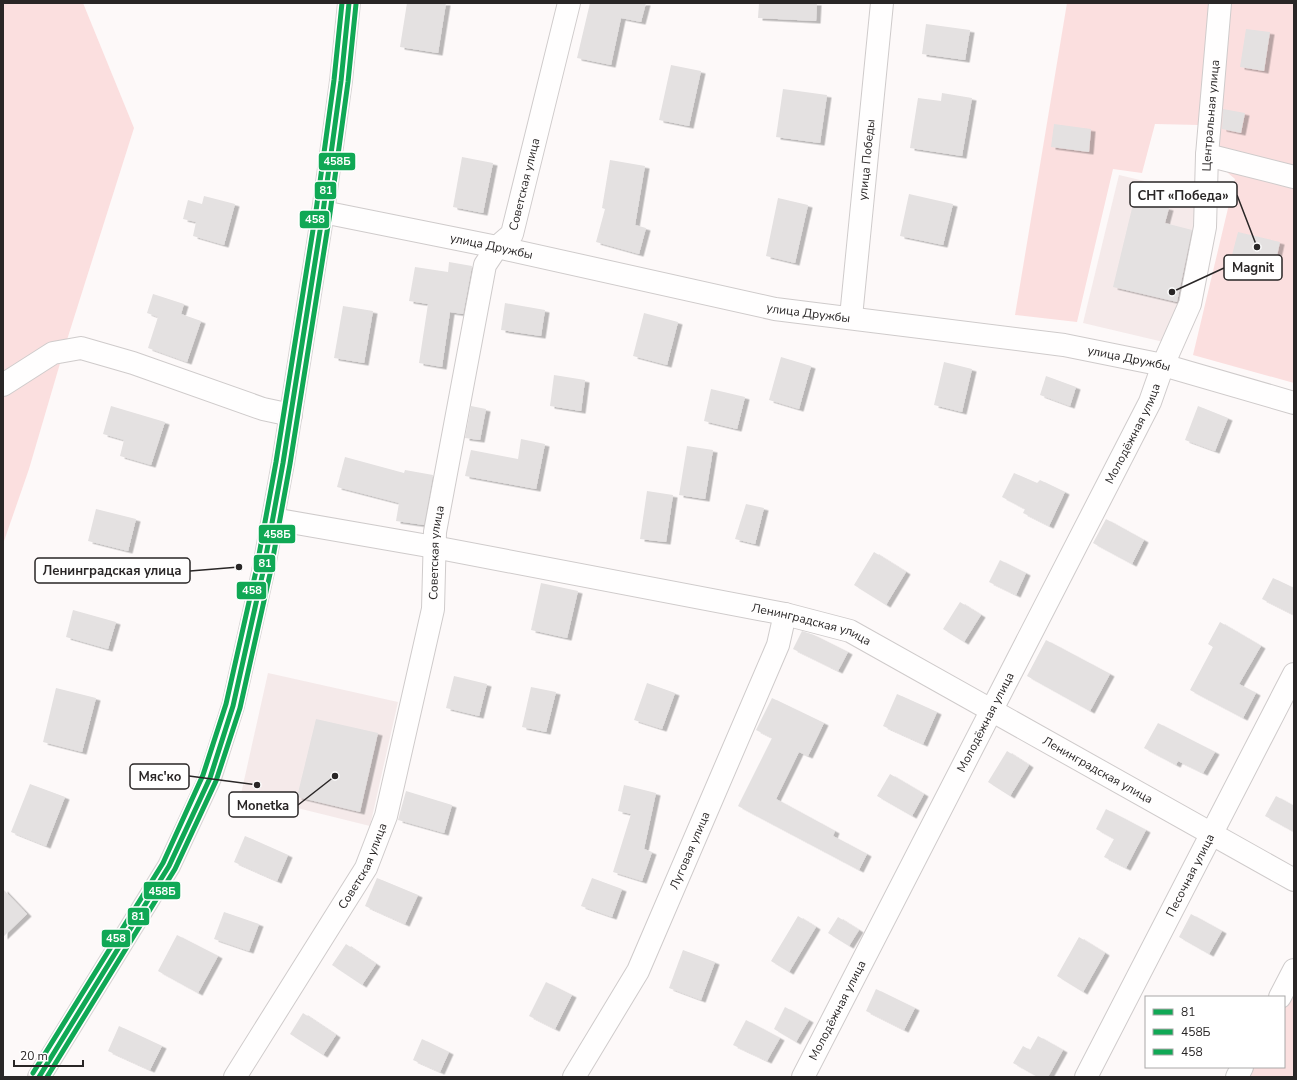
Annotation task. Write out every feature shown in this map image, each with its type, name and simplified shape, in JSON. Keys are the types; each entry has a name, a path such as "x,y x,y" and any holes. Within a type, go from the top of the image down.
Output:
{"main road":[{"path":"39,1077 169,866 210,778 233,706 273,519 291,415 323,212 341,81 349,3"}],"street":[{"name":"Советская улица","path":"235,1077 366,868 386,816 433,609 435,532 485,265 497,247 512,234 569,3"},
{"name":"улица Победы","path":"851,317 882,3"},
{"name":"Центральная улица","path":"1163,365 1190,304 1205,227 1207,155 1220,3"},
{"path":"1207,155 1294,176"},
{"name":"улица Дружбы","path":"323,212 497,247 775,309 851,317 1064,345 1163,365 1294,403"},
{"path":"3,385 53,353 81,348 133,363 263,409 291,415"},
{"name":"Молодёжная улица","path":"803,1077 1150,402 1163,365"},
{"name":"Ленинградская улица","path":"273,519 434,547 785,614 850,631 1294,880"},
{"name":"Луговая улица","path":"574,1077 638,971 778,645 785,614"},
{"name":"Песочная улица","path":"1086,1077 1294,674"},
{"path":"1281,996 1294,970"},
{"path":"1237,1077 1242,1068"}],"shaded area":[{"path":"3,3 83,3 134,128 66,343 29,469 3,544"},
{"path":"1067,3 1294,3 1294,383 1193,355 1235,179 1207,155 1199,125 1155,124 1142,173 1113,169 1077,322 1015,315"},
{"path":"1119,175 1208,196 1172,344 1083,323"},
{"path":"268,673 398,702 370,826 241,794"},
{"path":"1294,970 1294,1077 1237,1077 1242,1068 1285,1068 1284,996"}],"building":[{"path":"407,3 446,3 438,53 400,47"},
{"path":"590,3 646,3 641,22 621,18 611,65 577,58"},
{"path":"759,3 817,3 816,21 758,18"},
{"path":"926,24 970,30 965,60 922,54"},
{"path":"1246,29 1270,32 1264,71 1240,67"},
{"path":"671,65 701,71 689,126 659,120"},
{"path":"783,89 827,95 820,143 776,137"},
{"path":"942,93 972,98 962,156 910,148 918,98 941,101"},
{"path":"1223,109 1245,113 1241,133 1222,129"},
{"path":"1054,124 1091,129 1089,152 1051,147"},
{"path":"462,157 493,163 483,213 453,207"},
{"path":"610,160 645,166 635,225 646,228 639,254 596,242 605,209 602,208"},
{"path":"909,194 953,204 943,245 900,236"},
{"path":"204,196 235,204 224,245 193,236 196,222 183,219 188,200 202,204"},
{"path":"778,198 808,205 795,263 766,256"},
{"path":"1134,200 1169,208 1165,223 1192,230 1177,302 1113,287"},
{"path":"1238,232 1280,242 1275,265 1232,255"},
{"path":"449,262 472,266 463,314 450,312 442,367 419,363 428,304 409,301 415,267 448,272"},
{"path":"153,294 184,304 181,314 201,321 187,362 148,348 158,317 147,313"},
{"path":"505,303 545,310 541,336 501,330"},
{"path":"343,306 373,311 364,363 334,358"},
{"path":"644,313 678,322 667,365 633,356"},
{"path":"781,357 811,366 799,409 769,400"},
{"path":"944,362 972,369 962,412 934,405"},
{"path":"554,375 585,380 581,411 550,406"},
{"path":"1046,376 1076,387 1070,406 1040,395"},
{"path":"711,389 745,397 737,429 704,421"},
{"path":"111,406 165,422 151,465 120,456 124,440 103,434"},
{"path":"471,406 486,409 480,440 465,438"},
{"path":"1198,406 1228,418 1215,451 1185,440"},
{"path":"521,439 545,444 536,489 465,476 471,450 518,459"},
{"path":"687,446 713,450 705,499 679,495"},
{"path":"345,457 404,473 405,470 433,475 424,525 396,521 399,503 337,487"},
{"path":"1014,473 1037,483 1040,480 1065,492 1049,526 1023,513 1025,509 1002,497"},
{"path":"647,491 673,495 666,542 640,539"},
{"path":"746,504 764,508 755,544 735,539"},
{"path":"96,509 136,519 128,551 88,541"},
{"path":"1106,519 1144,540 1132,564 1093,543"},
{"path":"874,552 906,572 886,605 854,585"},
{"path":"1000,560 1026,573 1016,595 989,582"},
{"path":"1273,578 1294,588 1294,615 1262,599"},
{"path":"541,583 578,591 567,638 531,630"},
{"path":"960,602 981,615 964,642 943,629"},
{"path":"73,610 116,622 108,649 66,637"},
{"path":"1220,622 1261,646 1239,684 1256,693 1243,718 1190,690 1213,647 1208,644"},
{"path":"802,631 814,635 848,652 838,671 793,649"},
{"path":"1046,640 1110,674 1090,711 1027,676"},
{"path":"454,676 487,684 479,716 446,708"},
{"path":"647,683 675,693 662,729 634,720"},
{"path":"531,687 556,692 546,732 522,727"},
{"path":"56,688 96,698 82,752 43,742"},
{"path":"897,694 937,712 923,744 883,726"},
{"path":"772,698 824,723 808,756 799,752 776,799 835,831 833,836 867,854 859,870 738,806 772,738 756,730"},
{"path":"316,719 378,733 360,812 297,797"},
{"path":"1158,723 1215,752 1203,773 1178,761 1176,765 1144,748"},
{"path":"1007,751 1029,765 1010,796 988,782"},
{"path":"890,774 924,794 912,816 877,796"},
{"path":"30,784 65,797 46,846 11,832"},
{"path":"624,785 656,793 644,849 652,852 642,881 613,872 631,814 618,811"},
{"path":"406,791 452,805 444,833 398,820"},
{"path":"1276,796 1294,806 1294,832 1265,816"},
{"path":"1106,809 1146,830 1126,868 1104,857 1114,839 1096,829"},
{"path":"245,836 288,855 277,881 234,862"},
{"path":"377,878 418,895 405,924 365,906"},
{"path":"592,878 622,889 612,917 581,906"},
{"path":"3,889 27,914 3,937"},
{"path":"224,912 259,924 249,951 214,939"},
{"path":"1191,914 1222,931 1209,954 1179,937"},
{"path":"798,916 816,927 789,972 771,961"},
{"path":"838,917 859,930 849,946 828,933"},
{"path":"177,935 218,956 198,993 158,971"},
{"path":"1079,937 1105,953 1083,992 1057,976"},
{"path":"346,944 376,964 362,985 332,965"},
{"path":"683,950 715,962 701,1000 669,988"},
{"path":"546,982 572,995 555,1029 529,1016"},
{"path":"876,989 915,1008 904,1030 866,1011"},
{"path":"785,1007 809,1020 796,1042 774,1029"},
{"path":"303,1013 336,1035 323,1055 290,1034"},
{"path":"746,1020 780,1038 767,1061 733,1045"},
{"path":"119,1026 162,1046 150,1070 108,1051"},
{"path":"1038,1036 1063,1050 1048,1077 1038,1077 1013,1063 1023,1046 1030,1050"},
{"path":"422,1039 449,1052 440,1072 413,1060"}],"transit line":[{"name":"458","path":"33,1073 163,863 203,775 226,704 256,571 276,462 316,211 334,80 342,3"},
{"name":"81","path":"39,1077 169,866 210,778 233,706 263,572 283,463 323,212 341,81 349,3"},
{"name":"458Б","path":"47,1077 175,869 216,781 240,708 270,574 290,464 330,213 348,82 356,4"}],"place":[{"name":"СНТ «Победа»","path":"1257,247"},
{"name":"Magnit","path":"1172,292"},
{"name":"Ленинградская улица","path":"239,567"},
{"name":"Monetka","path":"335,776"},
{"name":"Мяс'ко","path":"257,785"}]}
